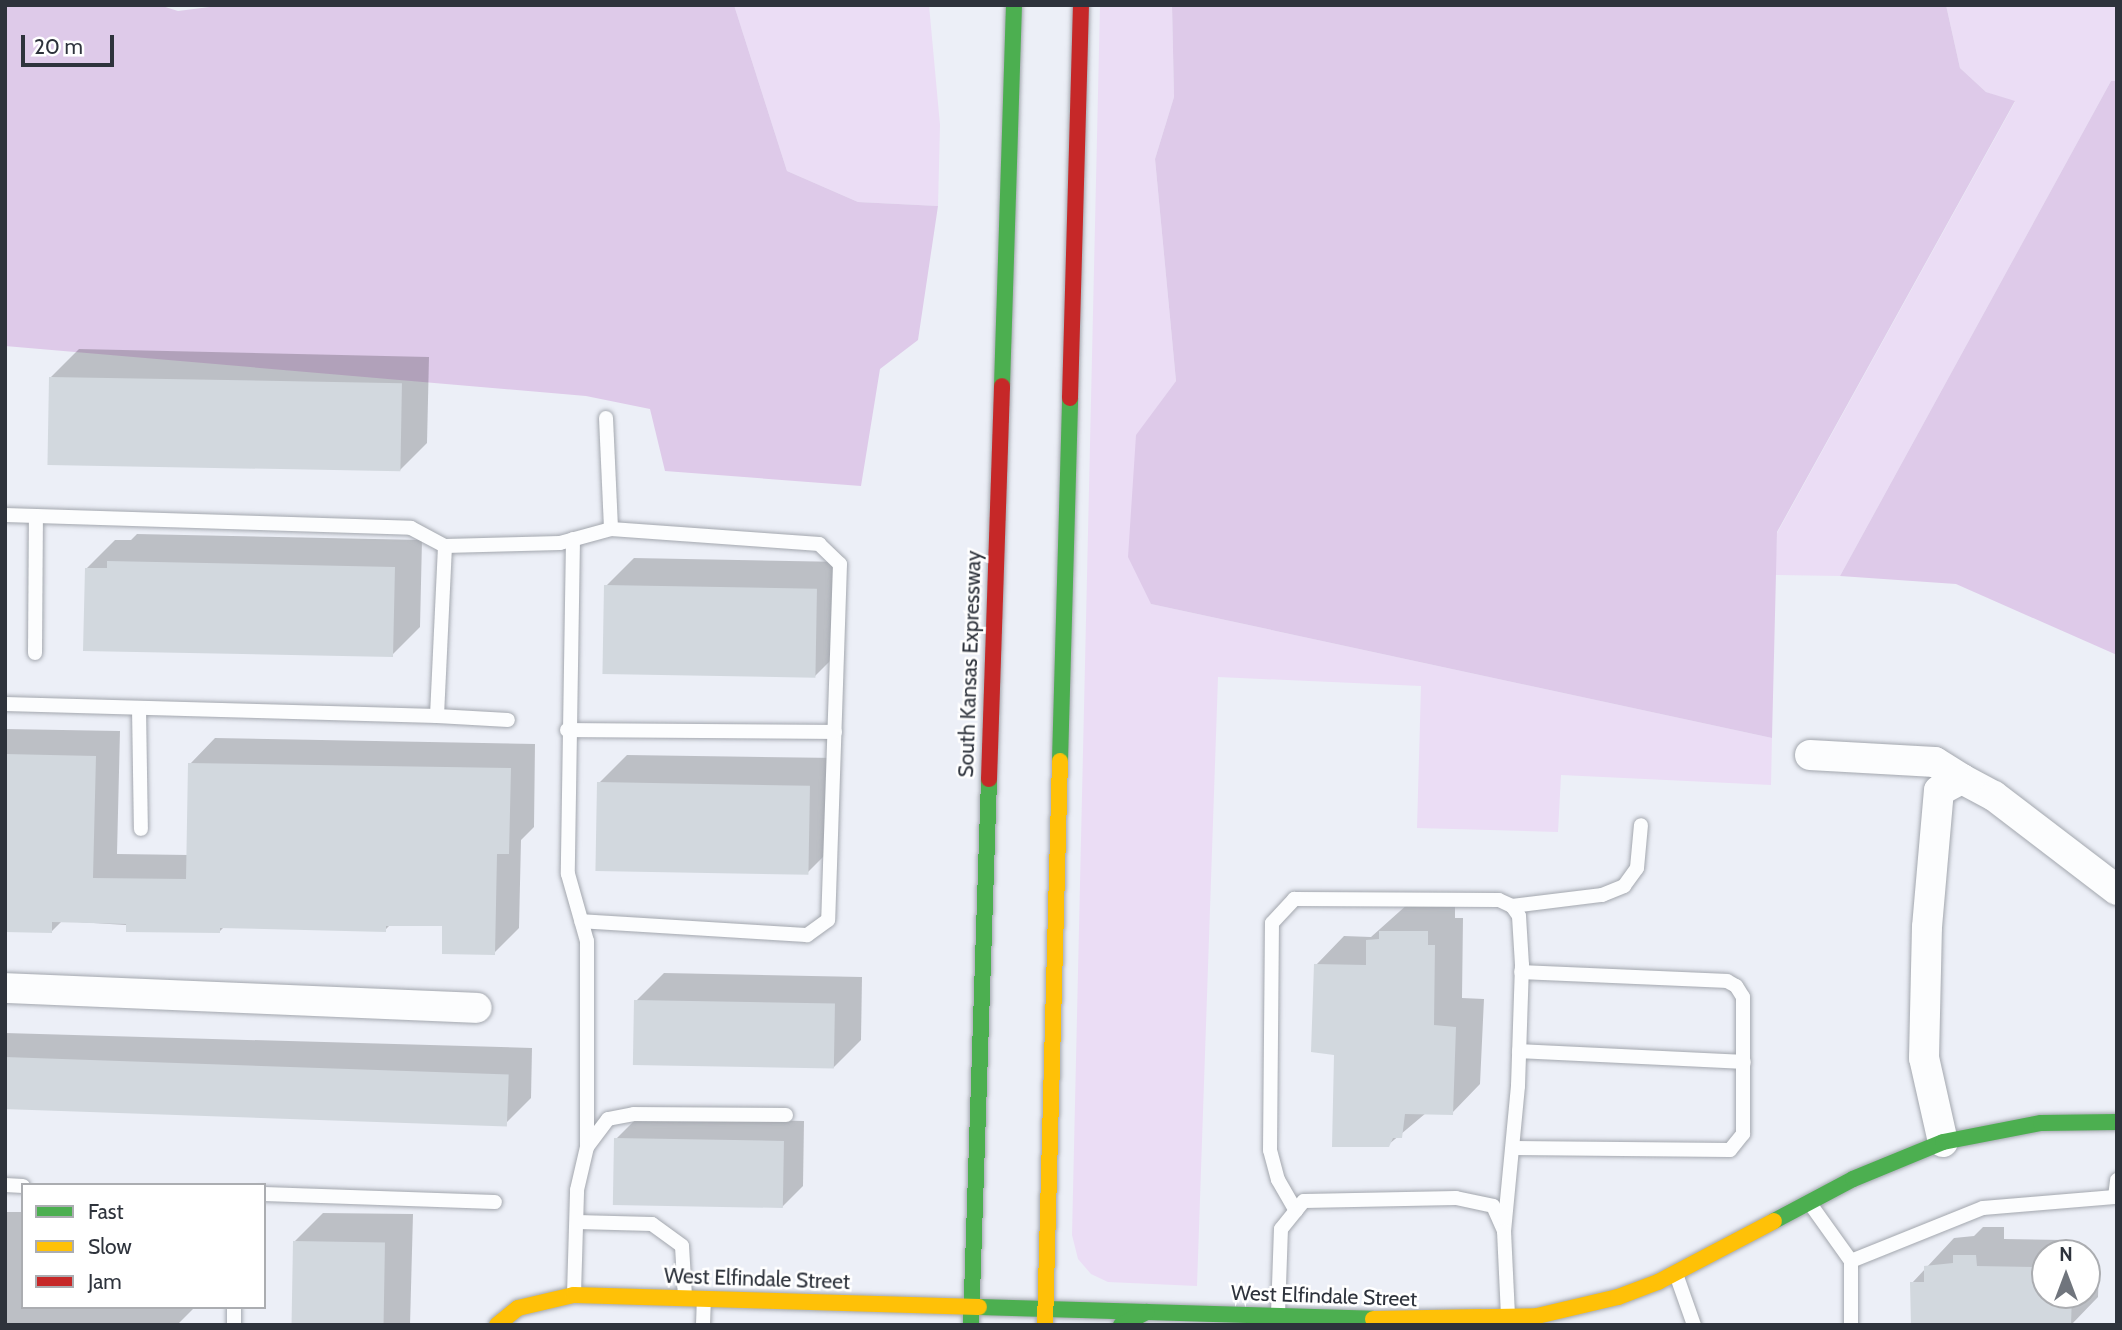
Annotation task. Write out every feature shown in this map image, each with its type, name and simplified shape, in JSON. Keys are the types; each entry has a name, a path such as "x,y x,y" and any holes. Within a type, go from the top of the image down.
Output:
{"main road":[{"name":"South Kansas Expressway","path":"971,1325 1014,5"},
{"path":"1046,1317 1070,302 1081,5"},
{"name":"West Elfindale Street","path":"497,1325 518,1308 546,1298 574,1295 972,1306 1046,1317 1147,1312 1278,1315 1303,1321 1509,1321 1618,1297 1676,1274 1808,1201 1943,1142 2041,1123 2117,1122"},
{"path":"1121,1325 1147,1312"}],"street":[{"path":"1810,755 1935,762 1994,796 2117,890"},
{"path":"1943,1142 1924,1058 1927,927 1939,791 1962,779"},
{"path":"5,988 478,1008"}],"lane":[{"path":"606,418 611,529"},
{"path":"5,515 411,528 445,547 573,539 611,529 819,544 840,564 828,920 807,935 581,921"},
{"path":"35,653 36,516"},
{"path":"573,539 567,730 568,874 587,941 587,1147 578,1190 574,1295"},
{"path":"437,716 445,547"},
{"path":"5,704 508,720"},
{"path":"139,708 141,830"},
{"path":"567,730 835,732"},
{"path":"1512,906 1602,895 1624,886 1637,868 1641,825"},
{"path":"1296,1211 1278,1180 1270,1150 1268,1104 1272,923 1294,899 1499,900 1512,906 1519,916 1521,971 1513,1148 1504,1231 1509,1321"},
{"path":"1513,1148 1730,1150 1744,1134 1744,997 1727,981 1521,971"},
{"path":"1519,1051 1744,1062"},
{"path":"587,1147 608,1119 634,1114 786,1115"},
{"path":"1851,1261 1983,1208 2116,1198 2117,1180"},
{"path":"266,1194 495,1202"},
{"path":"1278,1315 1281,1229 1304,1201 1352,1197 1456,1198 1493,1206 1504,1231"},
{"path":"1808,1201 1851,1261 1851,1325"},
{"path":"577,1222 652,1224 682,1246 685,1298"},
{"path":"1676,1274 1694,1325"},
{"path":"703,1325 704,1299"}],"shaded area":[{"path":"5,5 159,5 178,11 225,5 734,5 787,171 858,202 938,206 918,340 880,369 861,486 665,471 650,409 586,396 5,346"},
{"path":"734,5 929,5 940,125 938,206 858,202 787,171"},
{"path":"1100,5 1172,5 1174,97 1155,159 1176,381 1136,436 1151,604 1772,738 1771,785 1561,775 1558,832 1417,828 1421,686 1218,677 1197,1286 1108,1282 1091,1274 1078,1259 1072,1235"},
{"path":"1172,5 1946,5 1960,68 1986,92 2015,101 1777,532 1772,738 1151,604 1128,557 1136,435 1176,381 1155,159 1174,97"},
{"path":"1946,5 2117,5 2117,81 2111,81 1840,576 1775,575 1777,533 2015,102 1986,92 1960,68"},
{"path":"2111,81 2117,81 2117,655 1956,584 1840,576"}],"building":[{"path":"49,377 402,383 400,471 47,465"},
{"path":"107,561 395,567 393,657 83,651 85,568 107,568"},
{"path":"604,585 817,589 815,678 602,674"},
{"path":"5,754 96,756 93,878 186,879 188,763 511,768 509,854 497,854 495,955 442,954 442,926 386,926 386,932 220,928 220,933 126,932 126,924 52,922 52,933 5,932"},
{"path":"597,782 810,786 808,875 595,871"},
{"path":"1379,931 1428,931 1428,945 1435,945 1434,1025 1456,1027 1453,1115 1405,1114 1402,1138 1393,1138 1389,1147 1332,1147 1334,1055 1311,1052 1314,964 1366,965 1366,940 1379,939"},
{"path":"634,1000 835,1004 834,1068 633,1065"},
{"path":"5,1057 509,1075 507,1127 5,1109"},
{"path":"614,1138 784,1141 783,1208 613,1205"},
{"path":"293,1241 385,1243 384,1325 292,1325"},
{"path":"1953,1255 1976,1255 1977,1266 2031,1267 2031,1309 2072,1309 2071,1325 1911,1325 1910,1282 1924,1282 1924,1266 1953,1263"}],"traffic: fast":[{"path":"1002,386 1014,5"},
{"path":"1060,761 1070,398"},
{"path":"971,1325 989,779"},
{"path":"1774,1221 1853,1179 1943,1142 2041,1123 2117,1122"},
{"path":"979,1307 1373,1319"},
{"path":"1121,1325 1147,1312"}],"traffic: slow":[{"path":"1045,1325 1060,761"},
{"path":"1373,1319 1537,1316 1618,1297 1658,1282 1774,1221"},
{"path":"497,1325 518,1308 574,1295 979,1307"}],"traffic: jam":[{"path":"1070,398 1081,5"},
{"path":"989,779 1002,386"}]}
